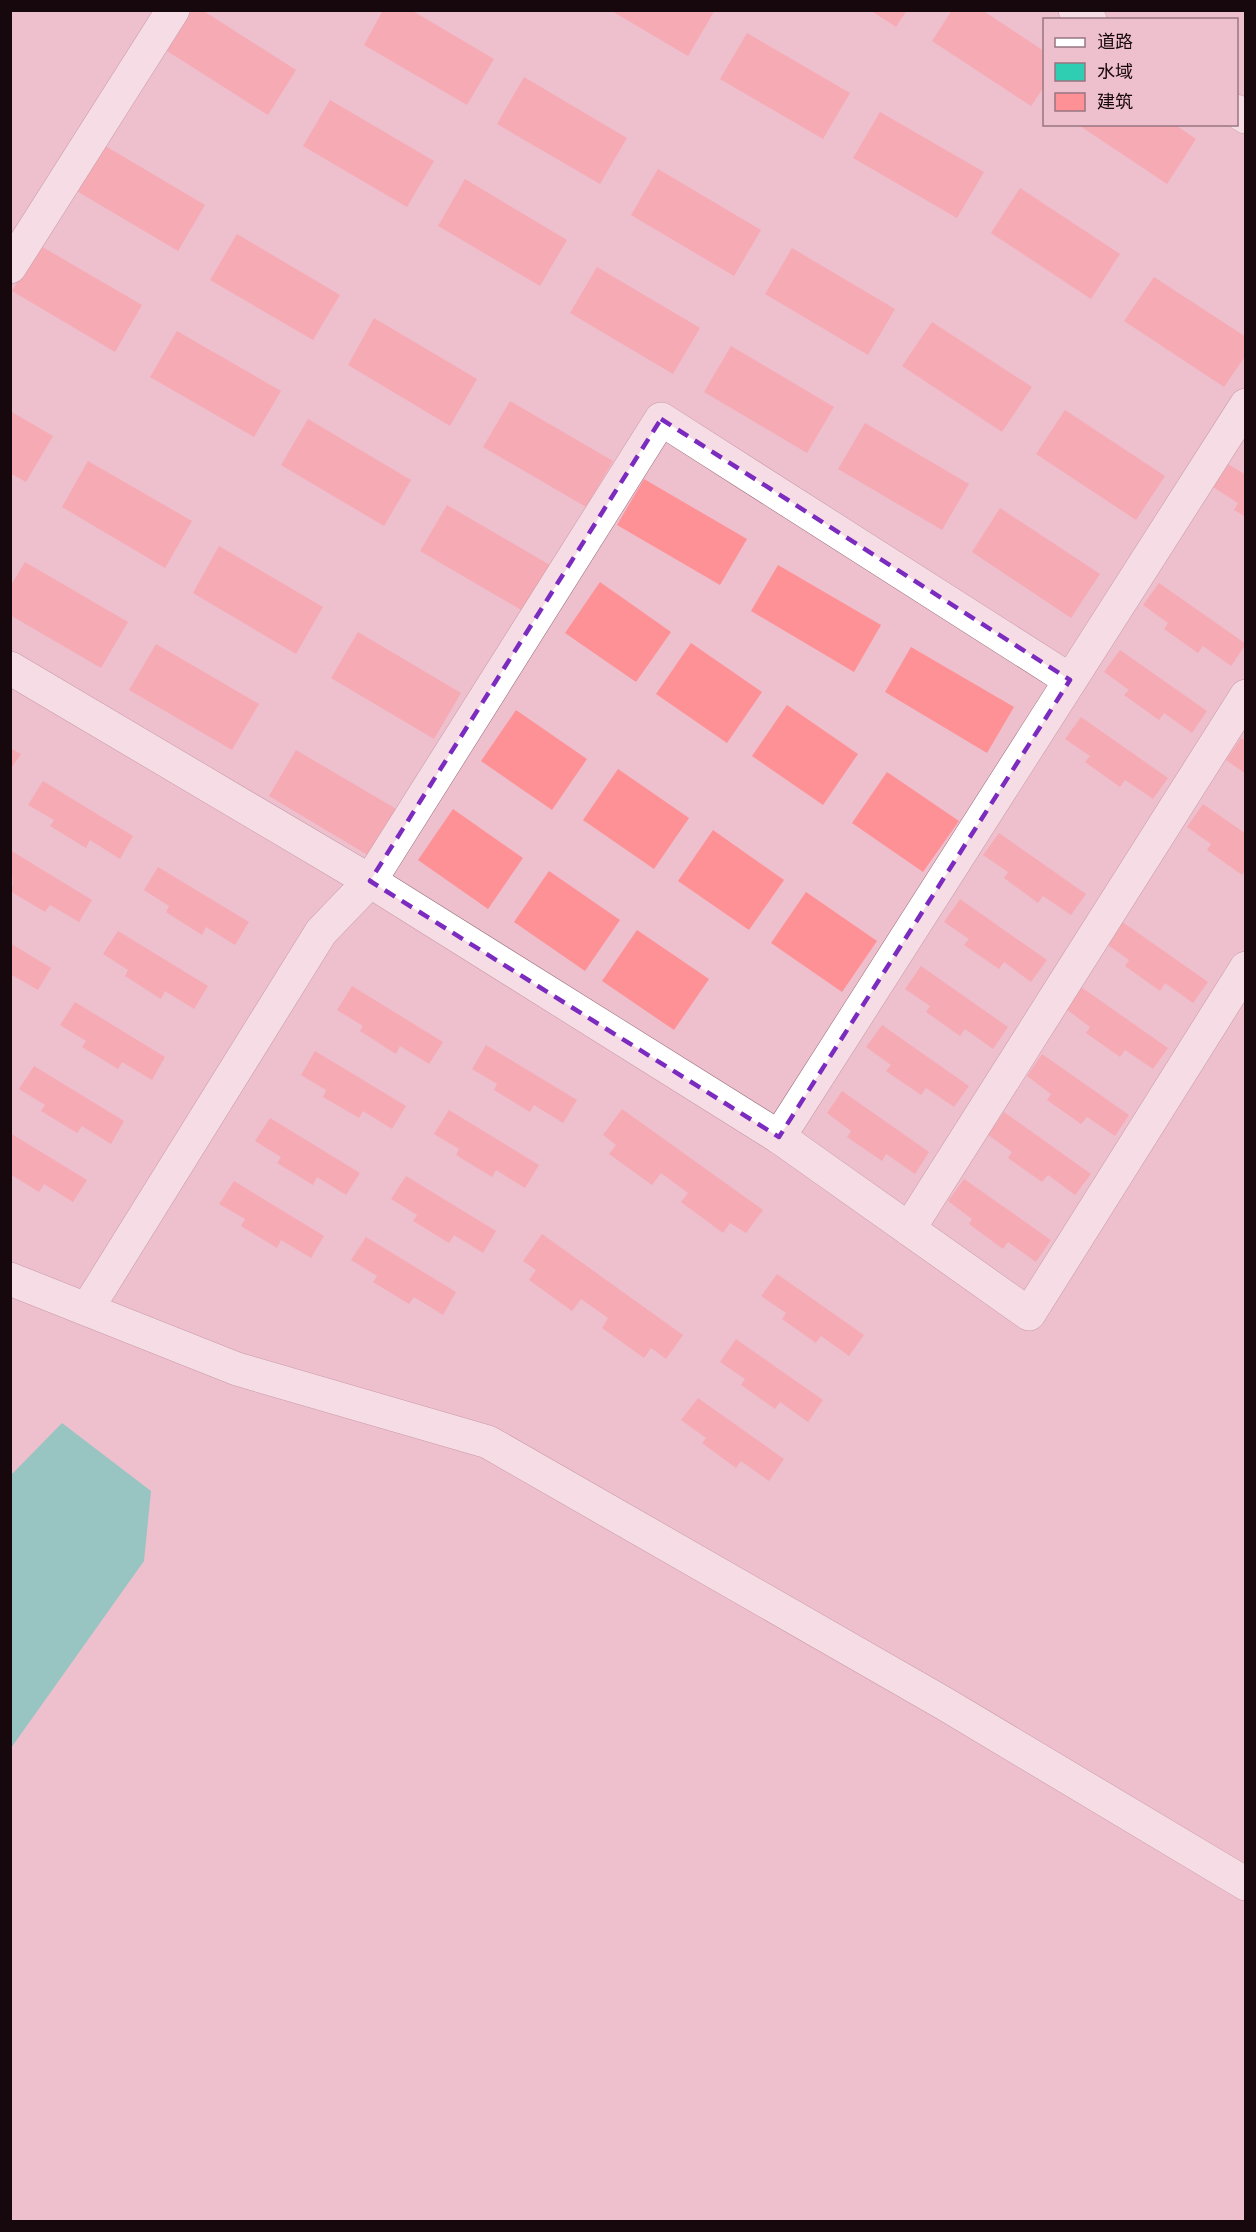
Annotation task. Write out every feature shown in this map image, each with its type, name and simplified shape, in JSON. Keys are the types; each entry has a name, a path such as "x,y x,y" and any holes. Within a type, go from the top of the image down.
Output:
{"street":[{"path":"10,267 173,10"},
{"path":"779,1137 1245,405"},
{"path":"87,1309 321,932 370,881 661,419 1070,680"},
{"path":"10,668 370,881 779,1137 1029,1314 1245,968"},
{"path":"909,1229 1245,696"},
{"path":"10,1279 237,1369 488,1442 945,1704 1245,1884"}],"highlighted area":[{"path":"661,419 1070,680 779,1137 370,881"}],"water":[{"path":"62,1423 151,1491 144,1561 11,1748 11,1475"}],"building":[{"path":"192,10 202,10 296,70 268,115 167,51"},
{"path":"383,10 411,10 494,59 467,105 364,45"},
{"path":"610,10 715,10 688,56"},
{"path":"870,10 907,10 896,27"},
{"path":"952,10 982,10 1043,50 1043,88 1031,106 932,41"},
{"path":"747,33 850,93 823,139 720,79"},
{"path":"524,77 627,138 600,184 497,124"},
{"path":"330,100 434,161 407,207 303,146"},
{"path":"880,112 984,172 957,218 853,158"},
{"path":"1080,126 1177,126 1196,139 1167,184"},
{"path":"102,144 205,205 178,251 75,190"},
{"path":"658,169 761,230 734,276 631,215"},
{"path":"465,179 567,240 540,286 438,226"},
{"path":"1020,188 1120,254 1091,299 991,233"},
{"path":"237,234 340,295 313,340 210,280"},
{"path":"39,245 142,305 115,352 12,291"},
{"path":"792,248 895,309 868,355 765,294"},
{"path":"597,267 700,328 673,374 570,313"},
{"path":"1154,277 1246,337 1246,355 1224,387 1124,321"},
{"path":"374,318 477,379 450,426 348,365"},
{"path":"932,322 1032,387 1002,432 902,366"},
{"path":"177,331 281,391 254,437 150,377"},
{"path":"731,346 834,407 807,453 704,392"},
{"path":"510,401 613,461 586,507 483,447"},
{"path":"1065,410 1165,476 1136,520 1036,454"},
{"path":"10,411 53,436 26,482 10,473"},
{"path":"308,419 411,480 384,526 281,465"},
{"path":"865,423 969,484 942,530 838,469"},
{"path":"88,461 192,521 165,568 62,507"},
{"path":"1228,464 1246,475 1246,517 1234,510 1238,503 1213,487"},
{"path":"644,479 747,539 720,585 617,525"},
{"path":"447,505 550,565 523,611 420,551"},
{"path":"1000,508 1100,574 1071,618 972,552"},
{"path":"219,546 323,607 296,654 193,593"},
{"path":"25,562 128,622 101,668 10,615 10,587"},
{"path":"778,565 881,625 854,672 751,611"},
{"path":"600,582 671,632 636,682 565,633"},
{"path":"1159,583 1246,644 1231,666 1203,646 1198,653 1164,629 1168,623 1143,605"},
{"path":"358,632 461,693 434,739 331,678"},
{"path":"691,643 762,692 727,743 656,694"},
{"path":"156,644 259,704 232,750 129,690"},
{"path":"911,647 1014,707 987,753 885,692"},
{"path":"1120,650 1207,711 1192,733 1164,713 1159,720 1124,695 1129,690 1104,672"},
{"path":"787,705 858,754 823,805 752,756"},
{"path":"516,710 587,759 552,810 481,761"},
{"path":"1081,717 1168,778 1153,799 1125,780 1120,787 1085,762 1090,756 1065,739"},
{"path":"1241,738 1246,741 1246,774 1226,760"},
{"path":"10,748 21,754 10,770"},
{"path":"296,750 398,810 371,857 269,796"},
{"path":"618,769 689,818 654,869 583,820"},
{"path":"887,772 959,821 923,872 852,823"},
{"path":"43,781 133,836 120,859 90,840 86,848 50,826 54,820 28,805"},
{"path":"1203,804 1246,834 1246,869 1242,875 1207,850 1211,844 1187,827"},
{"path":"453,809 523,858 488,909 418,860"},
{"path":"713,830 784,880 749,930 678,881"},
{"path":"999,833 1086,894 1071,915 1043,896 1038,903 1004,878 1008,872 983,855"},
{"path":"10,850 92,900 79,922 50,905 45,912 10,891 13,884"},
{"path":"158,867 249,922 235,945 206,927 202,935 166,912 169,906 144,890"},
{"path":"549,871 620,920 585,971 514,922"},
{"path":"806,892 877,941 842,992 771,943"},
{"path":"960,899 1047,960 1031,982 1004,962 999,969 964,945 969,939 944,922"},
{"path":"1121,921 1208,982 1193,1003 1165,983 1160,991 1125,966 1129,960 1105,943"},
{"path":"637,930 709,979 674,1030 602,981"},
{"path":"118,931 208,986 194,1009 165,991 161,999 125,976 128,970 103,954"},
{"path":"10,943 51,968 38,990 10,974"},
{"path":"921,966 1008,1027 993,1049 965,1029 960,1036 926,1012 930,1006 905,989"},
{"path":"352,986 443,1042 429,1064 400,1046 396,1054 360,1031 363,1026 337,1010"},
{"path":"1081,987 1168,1048 1153,1069 1125,1050 1120,1057 1086,1033 1090,1027 1066,1009"},
{"path":"75,1002 165,1057 152,1080 122,1062 118,1069 82,1047 86,1041 60,1025"},
{"path":"882,1025 969,1086 954,1107 926,1088 921,1095 886,1071 891,1065 866,1047"},
{"path":"486,1045 577,1100 563,1123 534,1105 530,1112 494,1090 497,1084 472,1069"},
{"path":"315,1051 406,1106 392,1129 363,1111 359,1118 323,1097 326,1090 301,1075"},
{"path":"1042,1054 1129,1115 1115,1136 1087,1117 1081,1124 1047,1100 1051,1094 1027,1076"},
{"path":"34,1066 124,1121 111,1144 82,1126 77,1133 41,1111 45,1105 19,1089"},
{"path":"842,1091 929,1152 915,1174 886,1154 882,1161 847,1137 851,1131 827,1113"},
{"path":"622,1109 763,1210 746,1233 730,1223 723,1233 681,1202 688,1193 661,1173 652,1185 609,1154 616,1145 603,1135"},
{"path":"449,1110 539,1165 525,1188 496,1170 492,1177 456,1155 459,1149 434,1134"},
{"path":"1004,1112 1091,1174 1075,1195 1048,1175 1042,1182 1008,1158 1012,1152 988,1135"},
{"path":"270,1118 360,1173 346,1195 317,1177 313,1185 277,1163 281,1157 255,1141"},
{"path":"10,1133 87,1180 73,1202 44,1184 39,1192 10,1174"},
{"path":"406,1176 496,1231 483,1253 454,1235 449,1243 413,1221 417,1215 391,1199"},
{"path":"964,1179 1051,1240 1036,1262 1008,1242 1003,1249 969,1224 972,1219 948,1201"},
{"path":"234,1181 324,1236 311,1258 281,1240 277,1248 241,1226 245,1219 219,1204"},
{"path":"542,1234 683,1335 666,1359 651,1348 644,1358 602,1328 608,1318 581,1299 572,1311 529,1280 536,1270 523,1261"},
{"path":"366,1237 456,1292 443,1315 414,1297 409,1304 373,1282 377,1276 351,1260"},
{"path":"777,1274 864,1335 849,1356 821,1336 816,1343 782,1319 786,1313 761,1296"},
{"path":"736,1339 823,1400 808,1422 780,1402 775,1409 741,1385 745,1379 720,1362"},
{"path":"698,1398 784,1459 769,1481 741,1461 736,1468 702,1443 706,1438 681,1420"}]}
